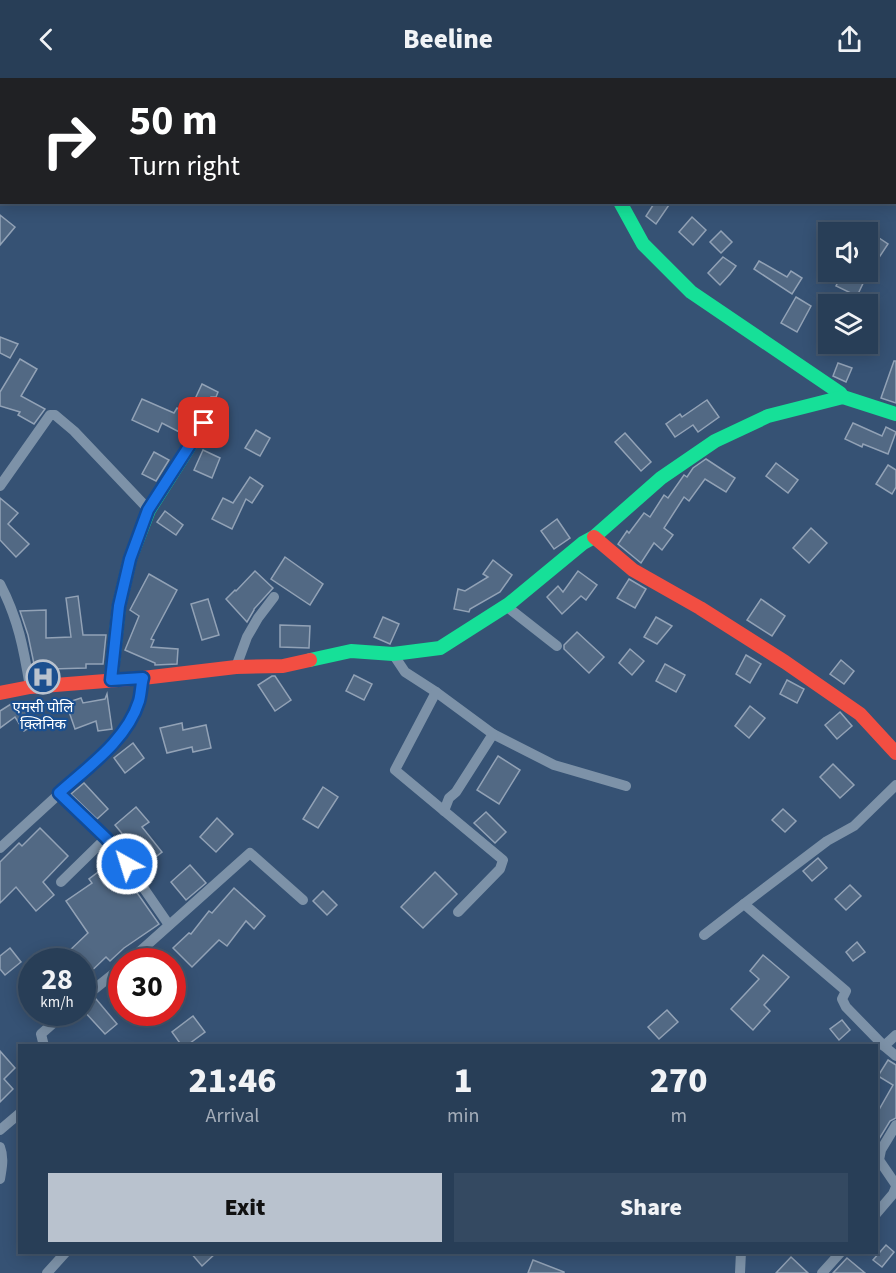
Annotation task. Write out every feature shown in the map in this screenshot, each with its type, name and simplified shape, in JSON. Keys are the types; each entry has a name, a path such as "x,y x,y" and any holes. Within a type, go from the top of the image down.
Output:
{"street":[{"path":"621,204 643,244 691,292 840,393 843,398"},
{"path":"0,693 30,687 143,678 236,667 283,666 351,651 393,654 440,648 506,606 583,543 594,537 662,478 715,441 768,416 843,398 896,414"},
{"path":"111,680 119,606 130,559 148,510 215,406"},
{"path":"0,486 50,415 55,415 74,431 148,510"},
{"path":"594,537 633,570 700,608 785,662 860,714 896,753"},
{"path":"0,584 8,599 22,642 30,687"},
{"path":"236,667 246,637 274,597"},
{"path":"506,606 557,646"},
{"path":"393,654 405,672 493,735 554,765 626,786"},
{"path":"0,848 106,751 127,726 139,701 143,678"},
{"path":"436,692 395,770 503,860 500,869 458,912"},
{"path":"444,811 449,798 456,792 493,735"},
{"path":"704,935 827,841 854,826 896,785"},
{"path":"59,793 106,838 169,925"},
{"path":"61,882 106,838"},
{"path":"144,948 250,853 303,900"},
{"path":"744,904 846,991 842,999 846,1007 896,1056"},
{"path":"96,988 108,978"},
{"path":"44,1044 41,1034 50,1026"},
{"path":"884,1046 896,1035"},
{"path":"0,1130 18,1115"},
{"path":"878,1212 893,1194 896,1186 879,1160 881,1150 896,1125"},
{"path":"0,1147 2,1167 0,1179"},
{"path":"47,1273 64,1254"},
{"path":"740,1273 741,1254"},
{"path":"824,1272 839,1254"}],"building":[{"path":"654,204 670,204 656,224 646,216"},
{"path":"0,215 15,227 0,245"},
{"path":"692,217 706,230 693,245 679,232"},
{"path":"721,231 732,242 721,253 710,242"},
{"path":"878,237 888,244 878,259"},
{"path":"723,257 736,266 720,285 708,273"},
{"path":"759,261 787,277 791,271 802,278 792,294 754,269"},
{"path":"838,282 864,282 858,294 836,286"},
{"path":"796,297 811,306 797,332 781,323"},
{"path":"0,337 18,344 10,358 0,353"},
{"path":"20,359 37,369 21,396 45,409 34,424 18,415 20,412 0,406 0,392"},
{"path":"894,361 896,361 896,403 881,398"},
{"path":"838,363 852,368 846,382 833,376"},
{"path":"202,384 218,392 216,397 211,397 207,401 185,435 162,423 158,432 132,420 142,399 174,413 177,408 188,414"},
{"path":"707,400 719,417 698,432 693,425 675,437 666,424 680,414 682,417"},
{"path":"853,423 882,436 886,427 896,432 888,454 863,444 862,447 845,439"},
{"path":"256,430 270,438 260,456 245,448"},
{"path":"625,433 651,462 641,471 615,442"},
{"path":"203,450 220,458 212,478 194,470"},
{"path":"154,452 169,460 156,481 142,474"},
{"path":"706,459 735,478 726,492 705,479 689,501 684,497 664,528 673,535 662,550 654,543 641,563 618,544 644,513 650,517 664,495 668,498 684,475 687,477 693,468"},
{"path":"776,463 798,480 788,493 766,476"},
{"path":"888,465 896,470 896,487 892,494 876,484"},
{"path":"250,477 263,486 252,503 246,499 232,529 212,519 223,498 233,503"},
{"path":"0,498 18,513 8,524 29,544 16,557 0,540"},
{"path":"165,511 183,525 176,535 157,522"},
{"path":"557,519 570,538 554,549 541,531"},
{"path":"811,528 827,543 809,563 793,548"},
{"path":"285,557 323,584 310,605 271,579"},
{"path":"493,560 512,575 500,592 470,609 469,612 454,609 458,589 465,591 488,577 483,574"},
{"path":"255,571 273,588 254,609 247,622 226,599"},
{"path":"578,571 597,585 586,600 581,596 562,614 547,597 558,586 563,592"},
{"path":"149,574 177,590 151,639 154,640 151,647 178,649 177,664 155,665 125,650 139,616 130,610"},
{"path":"629,579 646,589 635,608 617,598"},
{"path":"78,596 83,635 106,635 103,664 86,664 86,668 52,669 52,664 34,664 20,611 46,610 46,638 71,637 66,598"},
{"path":"208,599 219,635 202,640 191,604"},
{"path":"761,599 785,616 772,636 747,620"},
{"path":"383,617 399,624 390,644 374,637"},
{"path":"656,617 672,626 657,644 644,637"},
{"path":"280,625 310,626 309,648 280,647"},
{"path":"577,632 604,657 589,673 564,649 564,645"},
{"path":"630,649 644,661 632,675 619,663"},
{"path":"746,655 761,664 750,683 736,674"},
{"path":"841,660 854,671 844,684 830,674"},
{"path":"665,664 685,675 676,692 656,681"},
{"path":"354,675 372,684 364,700 346,691"},
{"path":"275,676 291,700 275,711 258,685"},
{"path":"787,680 804,689 797,703 780,694"},
{"path":"107,694 112,729 98,731 96,721 75,729 66,703 81,698 83,703 105,699"},
{"path":"22,703 35,724 24,731 15,717 0,728 0,711 11,704"},
{"path":"750,706 765,718 749,738 735,726"},
{"path":"840,712 852,726 837,739 825,725"},
{"path":"182,723 183,730 206,725 211,748 193,752 192,747 167,753 160,728"},
{"path":"133,743 144,758 125,773 114,758"},
{"path":"498,756 520,770 499,804 477,790"},
{"path":"833,764 854,785 840,798 820,777"},
{"path":"84,783 108,809 97,819 71,794"},
{"path":"323,787 338,797 318,828 303,819"},
{"path":"136,807 149,822 142,827 162,852 140,869 128,854 135,849 115,825"},
{"path":"783,809 796,821 785,832 772,820"},
{"path":"486,812 506,832 495,843 474,823"},
{"path":"217,818 233,834 216,852 200,837"},
{"path":"40,828 68,856 43,882 54,895 36,911 16,887 0,903 0,862 19,843 22,846"},
{"path":"818,858 827,868 812,881 803,871"},
{"path":"114,860 159,924 124,948 108,948 108,959 106,957 96,967 96,948 72,948 88,933 66,901 92,883 89,879"},
{"path":"190,865 206,883 186,900 171,882"},
{"path":"435,872 457,894 423,928 401,907"},
{"path":"850,885 861,896 846,910 835,899"},
{"path":"234,888 265,916 254,929 246,921 227,946 219,940 192,967 186,961 186,948 173,948 189,933 191,934 209,911 212,913"},
{"path":"323,891 337,905 327,915 313,901"},
{"path":"857,942 865,952 853,961 846,952"},
{"path":"10,948 18,958 18,964 5,975 0,969 0,956"},
{"path":"763,955 789,977 764,1005 770,1011 753,1030 731,1009 759,979 750,971"},
{"path":"96,999 108,1013 108,1026 115,1026 105,1034 96,1024"},
{"path":"667,1010 678,1022 659,1039 648,1027"},
{"path":"193,1016 205,1032 189,1044 181,1044 172,1032 180,1026 186,1026 186,1021"},
{"path":"842,1020 850,1030 839,1040 830,1029"},
{"path":"0,1051 15,1068 4,1079 13,1089 0,1102"},
{"path":"888,1060 896,1065 896,1118 890,1121 878,1141 878,1111 893,1085 878,1076"},
{"path":"886,1245 894,1252 882,1267 873,1260"},
{"path":"192,1254 215,1254 202,1266"},
{"path":"791,1257 808,1273 776,1273"},
{"path":"847,1258 865,1273 833,1273"},
{"path":"533,1260 564,1272 564,1273 528,1273"}],"traffic: fast":[{"path":"621,204 643,244 691,292 843,397 896,414"},
{"path":"310,660 351,651 393,654 440,648 509,604 583,543 594,537 661,478 715,441 768,416 843,397"},
{"path":"111,680 119,606 130,559 149,510 215,406"}],"traffic: jam":[{"path":"594,537 633,570 700,608 785,662 860,714 896,753"},
{"path":"0,693 30,687 143,678 236,667 283,666 310,660"}],"place":[{"name":"एमसी पोलि क्लिनिक","path":"43,677"}],"route":[{"path":"127,864 106,838 59,793 106,751 127,726 139,701 143,678 111,680 119,606 130,559 148,510 204,423"}]}
